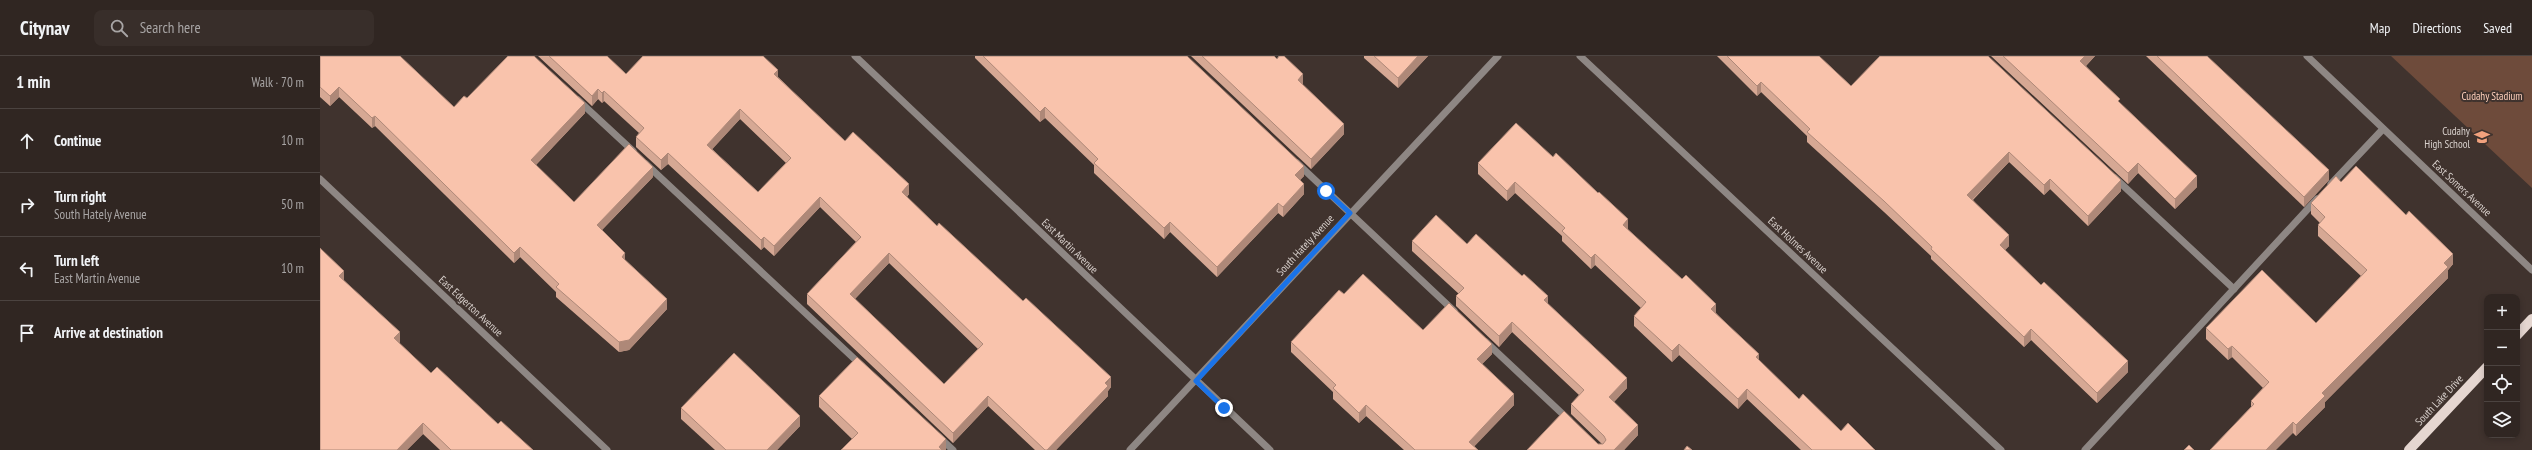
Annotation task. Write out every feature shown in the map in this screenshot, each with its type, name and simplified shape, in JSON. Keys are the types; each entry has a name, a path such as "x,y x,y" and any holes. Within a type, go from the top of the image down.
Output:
{"main road":[{"path":"2520,332 2532,319"},
{"name":"South Lake Drive","path":"2409,450 2484,370"}],"street":[{"name":"East Martin Avenue","path":"855,56 1270,450"},
{"name":"South Hately Avenue","path":"1130,450 1498,56"},
{"name":"East Holmes Avenue","path":"1580,56 2001,450"},
{"name":"East Somers Avenue","path":"2307,56 2532,270"},
{"path":"571,94 866,369"},
{"path":"2084,450 2383,129"},
{"path":"1292,158 1461,318"},
{"path":"2106,170 2234,289"},
{"name":"East Edgerton Avenue","path":"320,179 607,450"},
{"path":"1479,335 1578,428"},
{"path":"935,434 952,450"}],"green space":[{"name":"Cudahy Stadium","path":"2391,56 2532,56 2532,188"}],"building":[{"path":"320,56 400,56 454,107 464,96 467,98 508,56 534,56 585,103 531,160 574,202 629,144 653,167 597,225 625,253 622,257 667,299 629,340 619,342 556,287 559,284 520,247 514,253 375,116 372,118 339,87 330,96 320,87"},
{"path":"549,56 607,56 626,74 643,56 763,56 778,70 774,74 845,141 853,132 909,184 902,192 937,226 939,223 1023,301 1026,298 1111,377 1105,383 1108,386 1047,450 1045,450 988,396 953,433 807,294 861,237 820,197 774,246 764,237 761,240 668,153 661,160 636,137 644,128 604,91 602,93 598,89 592,96","holes":["740,109 791,158 758,192 707,145","889,253 983,344 944,384 850,294"]},
{"path":"983,56 1187,56 1304,166 1295,175 1304,184 1283,207 1278,203 1217,267 1170,222 1164,228 1094,163 1098,159 1045,107 1040,112"},
{"path":"1202,56 1274,56 1277,59 1279,56 1284,56 1303,74 1298,80 1344,124 1311,159"},
{"path":"1374,56 1418,56 1398,78"},
{"path":"1727,56 1819,56 1851,86 1880,56 1988,56 2121,180 2088,216 2050,179 2044,185 2009,152 1967,195 2009,235 2000,245 2041,285 2044,282 2128,361 2097,393 2031,329 2024,337 1931,249 1932,247 1884,201 1807,132 1810,129 1761,82 1757,86"},
{"path":"2003,56 2085,56 2080,61 2120,99 2118,101 2197,176 2175,199 2138,163 2128,173"},
{"path":"2157,56 2207,56 2329,170 2304,197"},
{"path":"1516,123 1553,157 1556,153 1628,219 1623,225 1682,279 1686,275 1716,304 1711,309 1759,354 1756,357 1799,399 1803,394 1841,431 1848,423 1875,450 1812,450 1747,389 1738,399 1679,344 1672,351 1634,316 1646,302 1595,254 1591,258 1562,231 1565,228 1515,182 1507,191 1478,163"},
{"path":"2356,166 2406,215 2409,211 2453,254 2444,263 2448,267 2322,393 2325,396 2296,425 2293,422 2266,450 2210,450 2254,404 2251,401 2269,382 2232,346 2228,349 2206,328 2262,270 2316,323 2367,270 2318,225 2325,217 2311,203 2336,176 2341,182"},
{"path":"1436,215 1467,244 1476,234 1522,276 1524,274 1548,296 1544,300 1627,378 1609,397 1638,425 1614,450 1527,450 1564,411 1598,444 1603,444 1606,440 1604,436 1571,404 1584,390 1512,322 1499,336 1456,296 1464,288 1412,241"},
{"path":"320,248 344,271 339,276 400,332 394,338 431,373 437,367 498,424 501,421 533,450 451,450 423,423 397,450 320,450"},
{"path":"1363,274 1423,330 1449,303 1492,344 1477,359 1514,394 1469,442 1478,450 1415,450 1366,405 1359,413 1333,388 1336,385 1291,342 1339,290 1344,294"},
{"path":"734,353 800,416 767,450 726,450 681,408"},
{"path":"857,357 946,439 939,447 942,450 841,450 858,433 819,396"},
{"path":"2189,445 2194,450 2184,450"},
{"path":"1687,446 1692,450 1684,450"}],"place":[{"name":"Cudahy High School","path":"2482,137"}],"route":[{"path":"1224,408 1196,381 1350,213 1326,191"}]}
